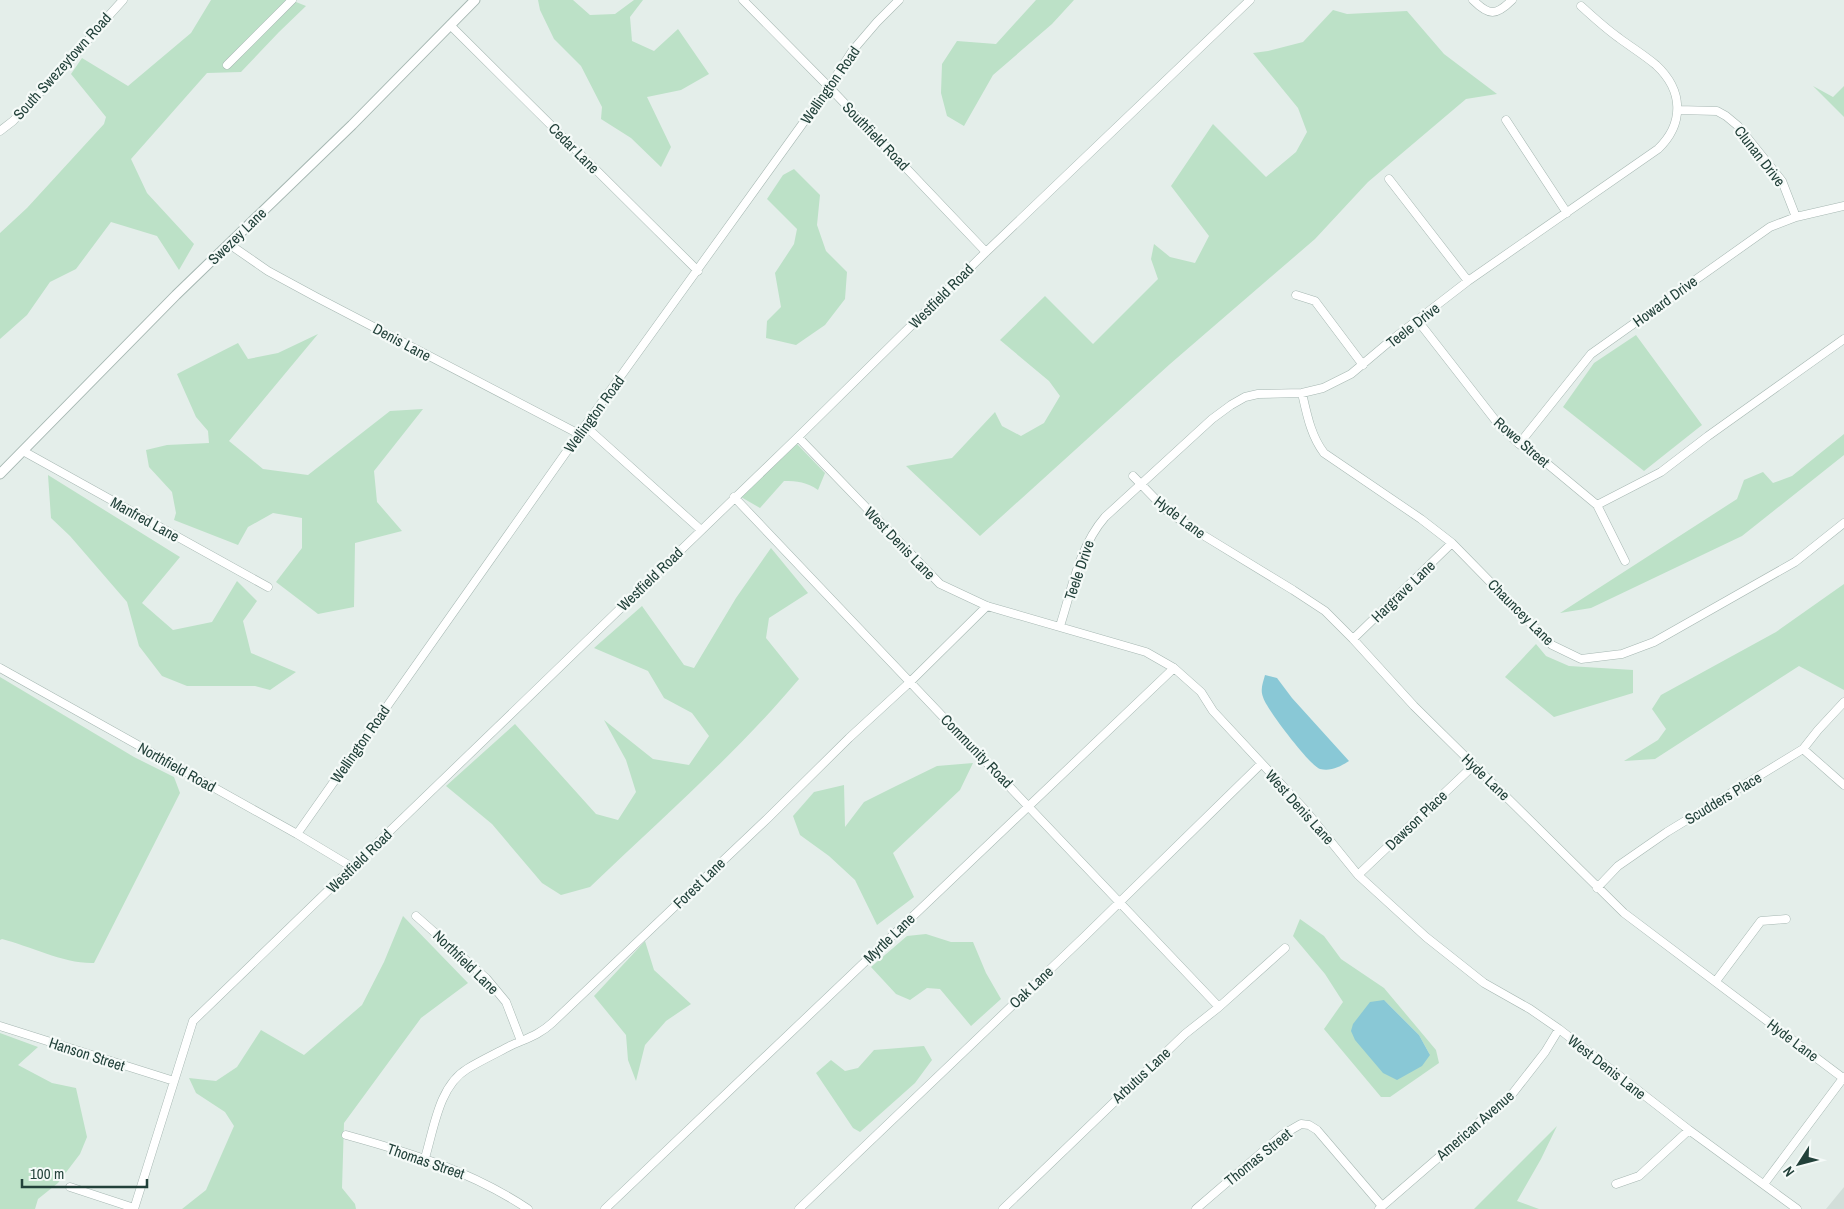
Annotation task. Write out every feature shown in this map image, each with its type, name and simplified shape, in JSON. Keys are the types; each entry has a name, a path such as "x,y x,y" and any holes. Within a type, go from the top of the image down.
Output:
{"street":[{"name":"South Swezeytown Road","path":"0,131 13,121 83,47 123,0"},
{"path":"226,65 292,0"},
{"name":"Swezey Lane","path":"0,474 176,295 352,125 475,0"},
{"name":"Southfield Road","path":"743,0 829,87 986,252"},
{"name":"Wellington Road","path":"296,834 579,434 829,87 853,50 899,0"},
{"name":"Westfield Road","path":"134,1208 193,1021 798,437 986,252 1250,0"},
{"path":"1473,0 1481,9 1493,13 1512,0"},
{"path":"1581,6 1656,66 1670,83 1678,110"},
{"name":"Cedar Lane","path":"450,25 698,271"},
{"name":"Teele Drive","path":"1060,626 1083,551 1093,530 1212,419 1245,397 1258,394 1302,393 1323,388 1363,365 1389,342 1468,281 1658,149 1672,132 1676,124 1678,110"},
{"name":"Clunan Drive","path":"1678,110 1717,111 1738,126 1782,181 1796,216"},
{"path":"1506,120 1566,213"},
{"path":"1389,179 1468,281"},
{"name":"Howard Drive","path":"1520,444 1591,354 1770,227 1796,216 1844,206"},
{"name":"Denis Lane","path":"229,244 268,271 579,434"},
{"path":"1296,294 1315,301 1363,365"},
{"name":"Rowe Street","path":"1418,320 1499,426 1597,505 1625,562"},
{"path":"1597,505 1661,472 1708,436 1844,340"},
{"name":"Chauncey Lane","path":"1302,393 1315,440 1324,453 1422,519 1452,542 1552,645 1581,659 1622,654 1654,642 1795,562 1844,523"},
{"path":"585,426 701,530"},
{"name":"West Denis Lane","path":"798,437 940,584 987,606 1146,652 1174,668 1201,692 1213,711 1306,811 1358,875 1426,938 1484,982 1530,1009 1558,1029 1797,1209"},
{"name":"Manfred Lane","path":"23,451 268,587"},
{"name":"Hyde Lane","path":"1133,476 1167,511 1325,611 1414,706 1624,913 1716,981 1790,1040 1844,1077"},
{"name":"Community Road","path":"734,497 1219,1006"},
{"name":"Hargrave Lane","path":"1353,639 1452,542"},
{"name":"Forest Lane","path":"426,1158 442,1102 456,1078 466,1069 521,1041 536,1036 552,1023 768,818 849,738 910,682 987,606"},
{"name":"Northfield Road","path":"0,668 296,834 352,868"},
{"name":"Myrtle Lane","path":"605,1209 1174,668"},
{"name":"Scudders Place","path":"1597,888 1618,866 1667,832 1803,748 1844,702"},
{"path":"1803,748 1844,785"},
{"name":"Oak Lane","path":"799,1209 1085,936 1261,764"},
{"name":"Dawson Place","path":"1358,875 1474,765"},
{"name":"Northfield Lane","path":"416,916 486,978 506,1002 521,1041"},
{"path":"1716,981 1761,922 1786,919"},
{"name":"Arbutus Lane","path":"1003,1209 1171,1048 1286,948"},
{"name":"Hanson Street","path":"0,1026 174,1081"},
{"name":"American Avenue","path":"1380,1208 1514,1093 1546,1052 1558,1029"},
{"path":"1764,1184 1844,1077"},
{"name":"Thomas Street","path":"1196,1209 1282,1135 1301,1124 1310,1125 1317,1130 1380,1208"},
{"path":"1616,1184 1639,1176 1690,1130"},
{"name":"Thomas Street","path":"346,1135 426,1158 486,1184 528,1209"},
{"path":"70,1187 134,1208"}],"shaded area":[{"path":"1844,1187 1844,1209 1826,1209"}],"green space":[{"path":"211,0 291,0 306,6 241,72 207,73 131,159 147,193 194,244 179,270 157,236 111,222 76,269 50,282 27,315 0,339 0,233 27,208 104,124 106,117 71,74 82,58 128,86 191,33"},
{"path":"538,0 573,0 590,15 615,14 634,0 643,0 630,17 632,41 654,51 678,29 709,74 681,90 647,97 671,147 661,167 631,138 601,119 602,107 581,66 554,39 540,10"},
{"path":"1036,0 1074,0 1052,24 993,75 964,126 947,116 941,93 942,64 957,41 996,44"},
{"path":"1333,10 1347,14 1407,11 1444,54 1497,94 1466,99 1368,182 1315,239 1170,364 980,536 906,466 952,458 995,412 1002,426 1021,436 1044,423 1060,396 1049,381 1000,340 1045,296 1093,344 1158,279 1151,259 1154,244 1170,257 1195,263 1209,236 1171,186 1213,124 1266,177 1296,152 1307,132 1298,108 1253,53 1303,42"},
{"path":"1813,86 1833,97 1844,86 1844,117"},
{"path":"794,169 820,195 817,225 826,251 847,272 845,299 825,325 796,345 766,338 767,321 781,307 775,273 794,244 797,229 767,199 783,175"},
{"path":"318,334 229,441 263,469 308,475 390,411 423,409 374,471 377,502 402,531 355,543 354,607 318,614 276,582 302,548 302,518 273,513 248,527 238,545 174,520 176,513 172,492 149,467 146,450 167,445 209,443 208,431 196,417 177,374 238,343 248,359 278,353"},
{"path":"1636,335 1702,425 1644,471 1563,407 1594,363"},
{"path":"1844,434 1844,455 1742,536 1591,608 1560,613 1737,499 1744,480 1763,472 1773,483 1792,476"},
{"path":"797,444 825,473 818,490 810,485 784,481 760,508 741,497"},
{"path":"48,475 180,557 142,603 173,630 212,622 237,581 257,601 243,621 251,653 296,672 270,690 255,686 187,686 162,676 139,646 127,602 70,536 51,518"},
{"path":"771,548 808,593 769,618 766,638 799,679 724,760 590,887 561,895 542,883 492,824 446,786 515,724 596,814 618,820 636,792 626,760 604,720 653,759 689,765 709,736 692,713 664,698 648,671 594,648 642,606 684,665 694,668 736,598"},
{"path":"1844,584 1844,690 1799,666 1655,759 1624,761 1658,740 1666,729 1652,709 1661,695 1776,632"},
{"path":"1536,644 1546,656 1569,666 1633,670 1633,693 1554,717 1505,677"},
{"path":"0,677 134,757 174,777 180,793 94,963 71,961 13,942 0,940"},
{"path":"973,763 960,790 893,853 914,897 877,925 855,880 829,856 800,835 793,816 814,792 844,785 845,827 864,802 892,788 937,766"},
{"path":"403,916 468,983 421,1018 344,1123 342,1188 355,1204 356,1209 182,1209 206,1190 234,1126 225,1112 196,1093 189,1078 216,1081 237,1067 261,1030 304,1055 362,1005 384,962"},
{"path":"1300,919 1324,936 1341,959 1384,988 1436,1050 1439,1063 1390,1097 1381,1097 1324,1029 1343,1002 1325,974 1293,936","holes":["1384,1000 1419,1035 1430,1055"]},
{"path":"926,934 951,942 973,942 986,973 1001,999 971,1026 940,989 927,988 910,1000 896,994 871,967 907,936"},
{"path":"645,941 654,970 691,1004 666,1021 645,1045 636,1081 628,1060 626,1035 594,996"},
{"path":"0,1033 38,1047 18,1065 52,1083 76,1088 87,1137 80,1154 58,1183 38,1199 35,1209 0,1209"},
{"path":"924,1046 932,1060 915,1083 860,1132 853,1128 816,1073 831,1060 845,1071 858,1068 874,1050"},
{"path":"1557,1126 1517,1201 1539,1209 1474,1209"}],"water":[{"path":"1265,675 1277,678 1292,698 1349,761 1328,770 1315,766 1289,736 1266,703 1262,691"},
{"path":"1384,1000 1419,1035 1430,1055 1422,1066 1397,1080 1383,1073 1355,1040 1351,1031 1353,1024 1370,1002"}]}
